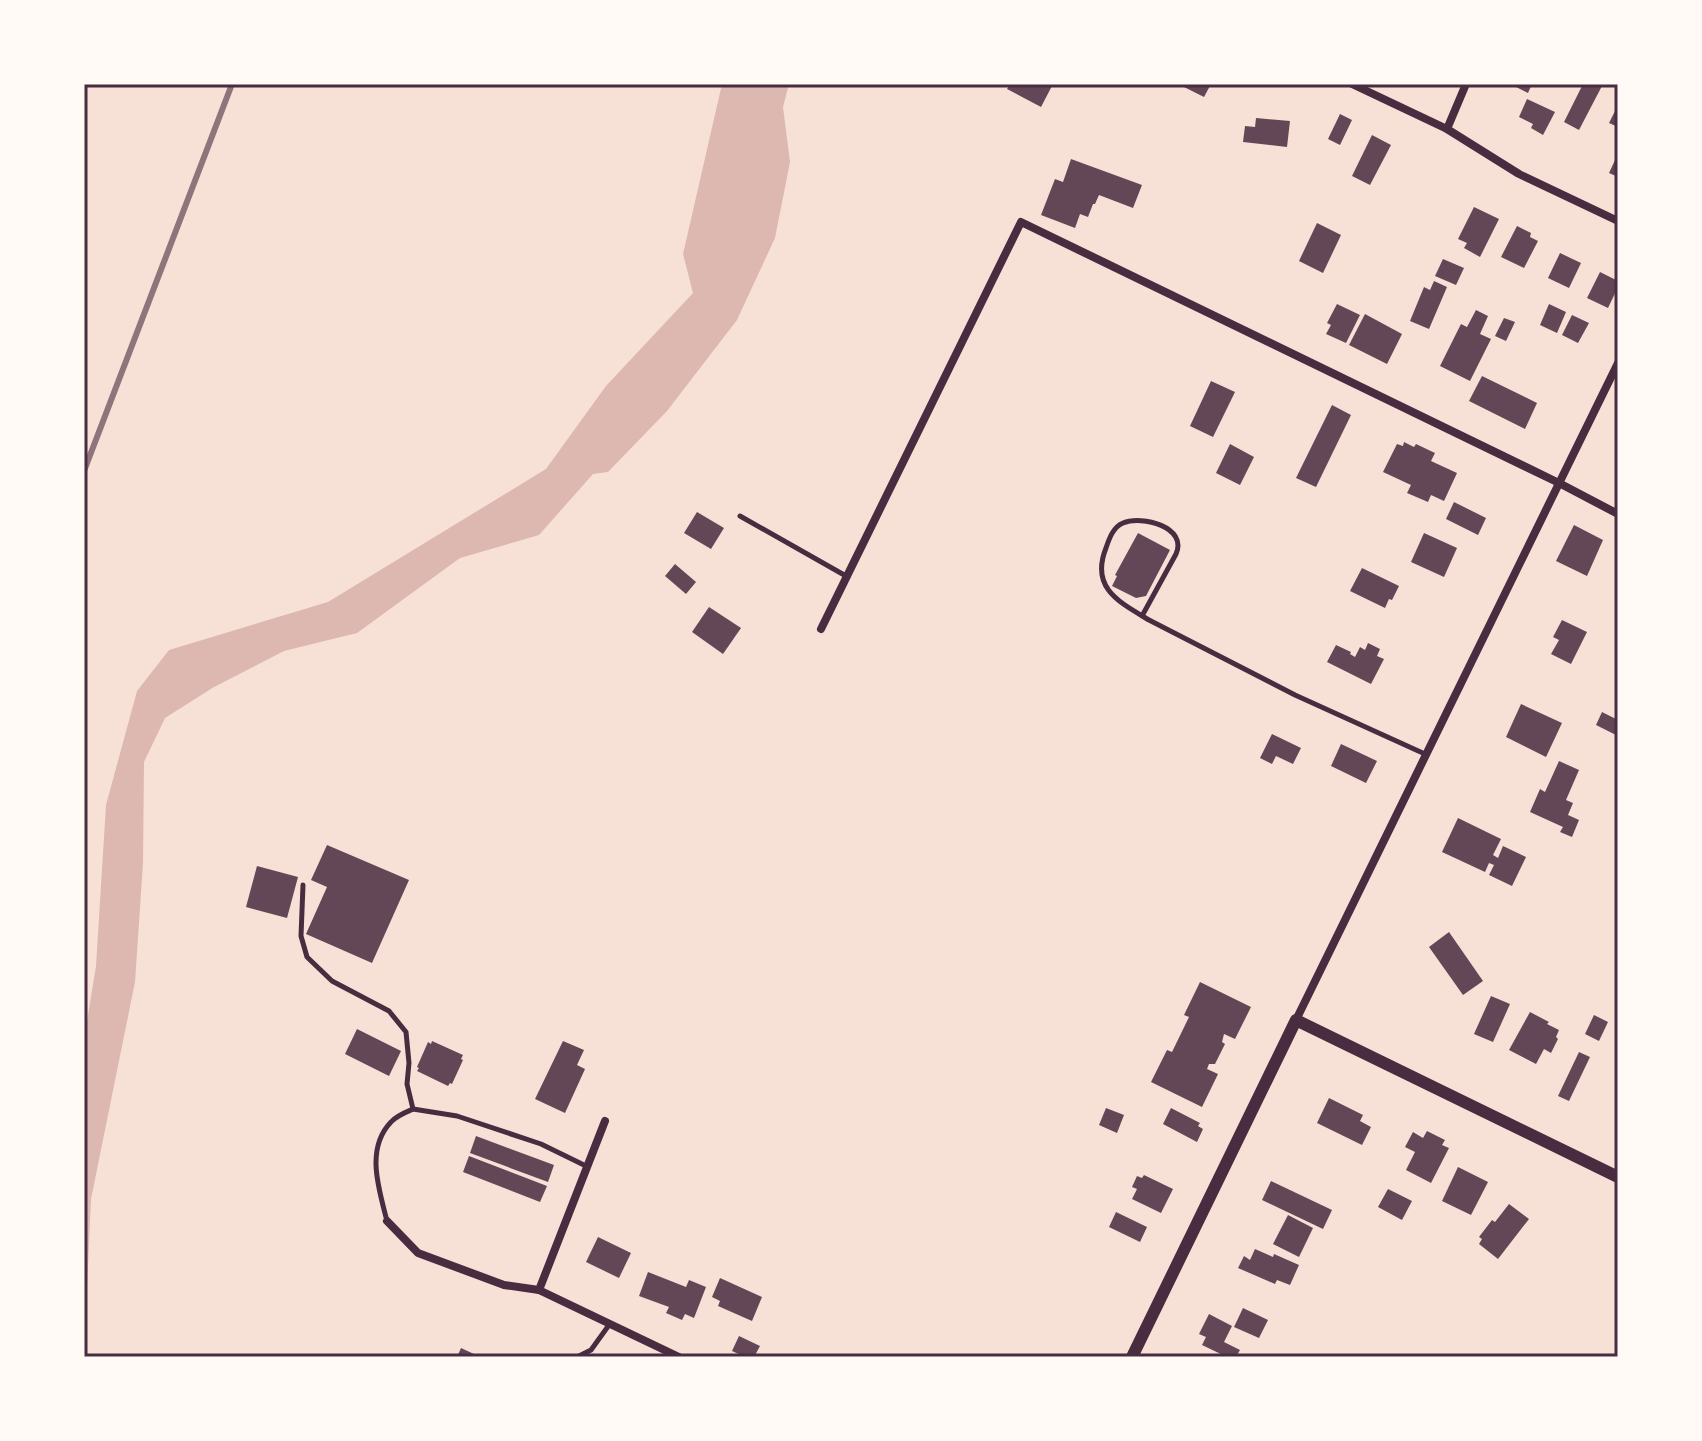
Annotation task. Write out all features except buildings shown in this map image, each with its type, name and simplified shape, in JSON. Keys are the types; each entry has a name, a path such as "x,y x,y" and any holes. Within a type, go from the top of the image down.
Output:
{"street":[{"path":"1352,84 1447,129 1519,174 1618,221"},
{"path":"1447,129 1466,84"},
{"path":"821,629 1021,222 1618,514"},
{"path":"1132,1357 1618,363"},
{"path":"1296,1020 1618,1177"},
{"path":"539,1290 605,1121"},
{"path":"387,1221 418,1253 504,1285 539,1290 679,1357"}],"lane":[{"path":"740,516 847,577"},
{"path":"1142,616 1179,543 1165,527 1151,521 1135,520 1118,526 1103,555 1103,583 1115,597 1142,616 1295,695 1426,755"},
{"path":"303,885 301,936 307,957 332,981 389,1011 406,1032 409,1063 407,1084 413,1109"},
{"path":"387,1221 376,1177 377,1144 391,1121 413,1109 457,1116 541,1144 587,1167"},
{"path":"577,1357 591,1350 610,1324"}],"shaded area":[{"path":"722,84 789,84 783,107 790,162 775,238 737,320 667,411 608,472 593,474 539,535 460,558 357,633 284,651 214,687 165,718 144,762 143,863 135,982 91,1199 84,1357 84,1040 96,966 106,805 137,691 169,650 328,602 546,469 606,386 693,293 683,254"}],"railway":[{"path":"84,471 232,84"}]}
